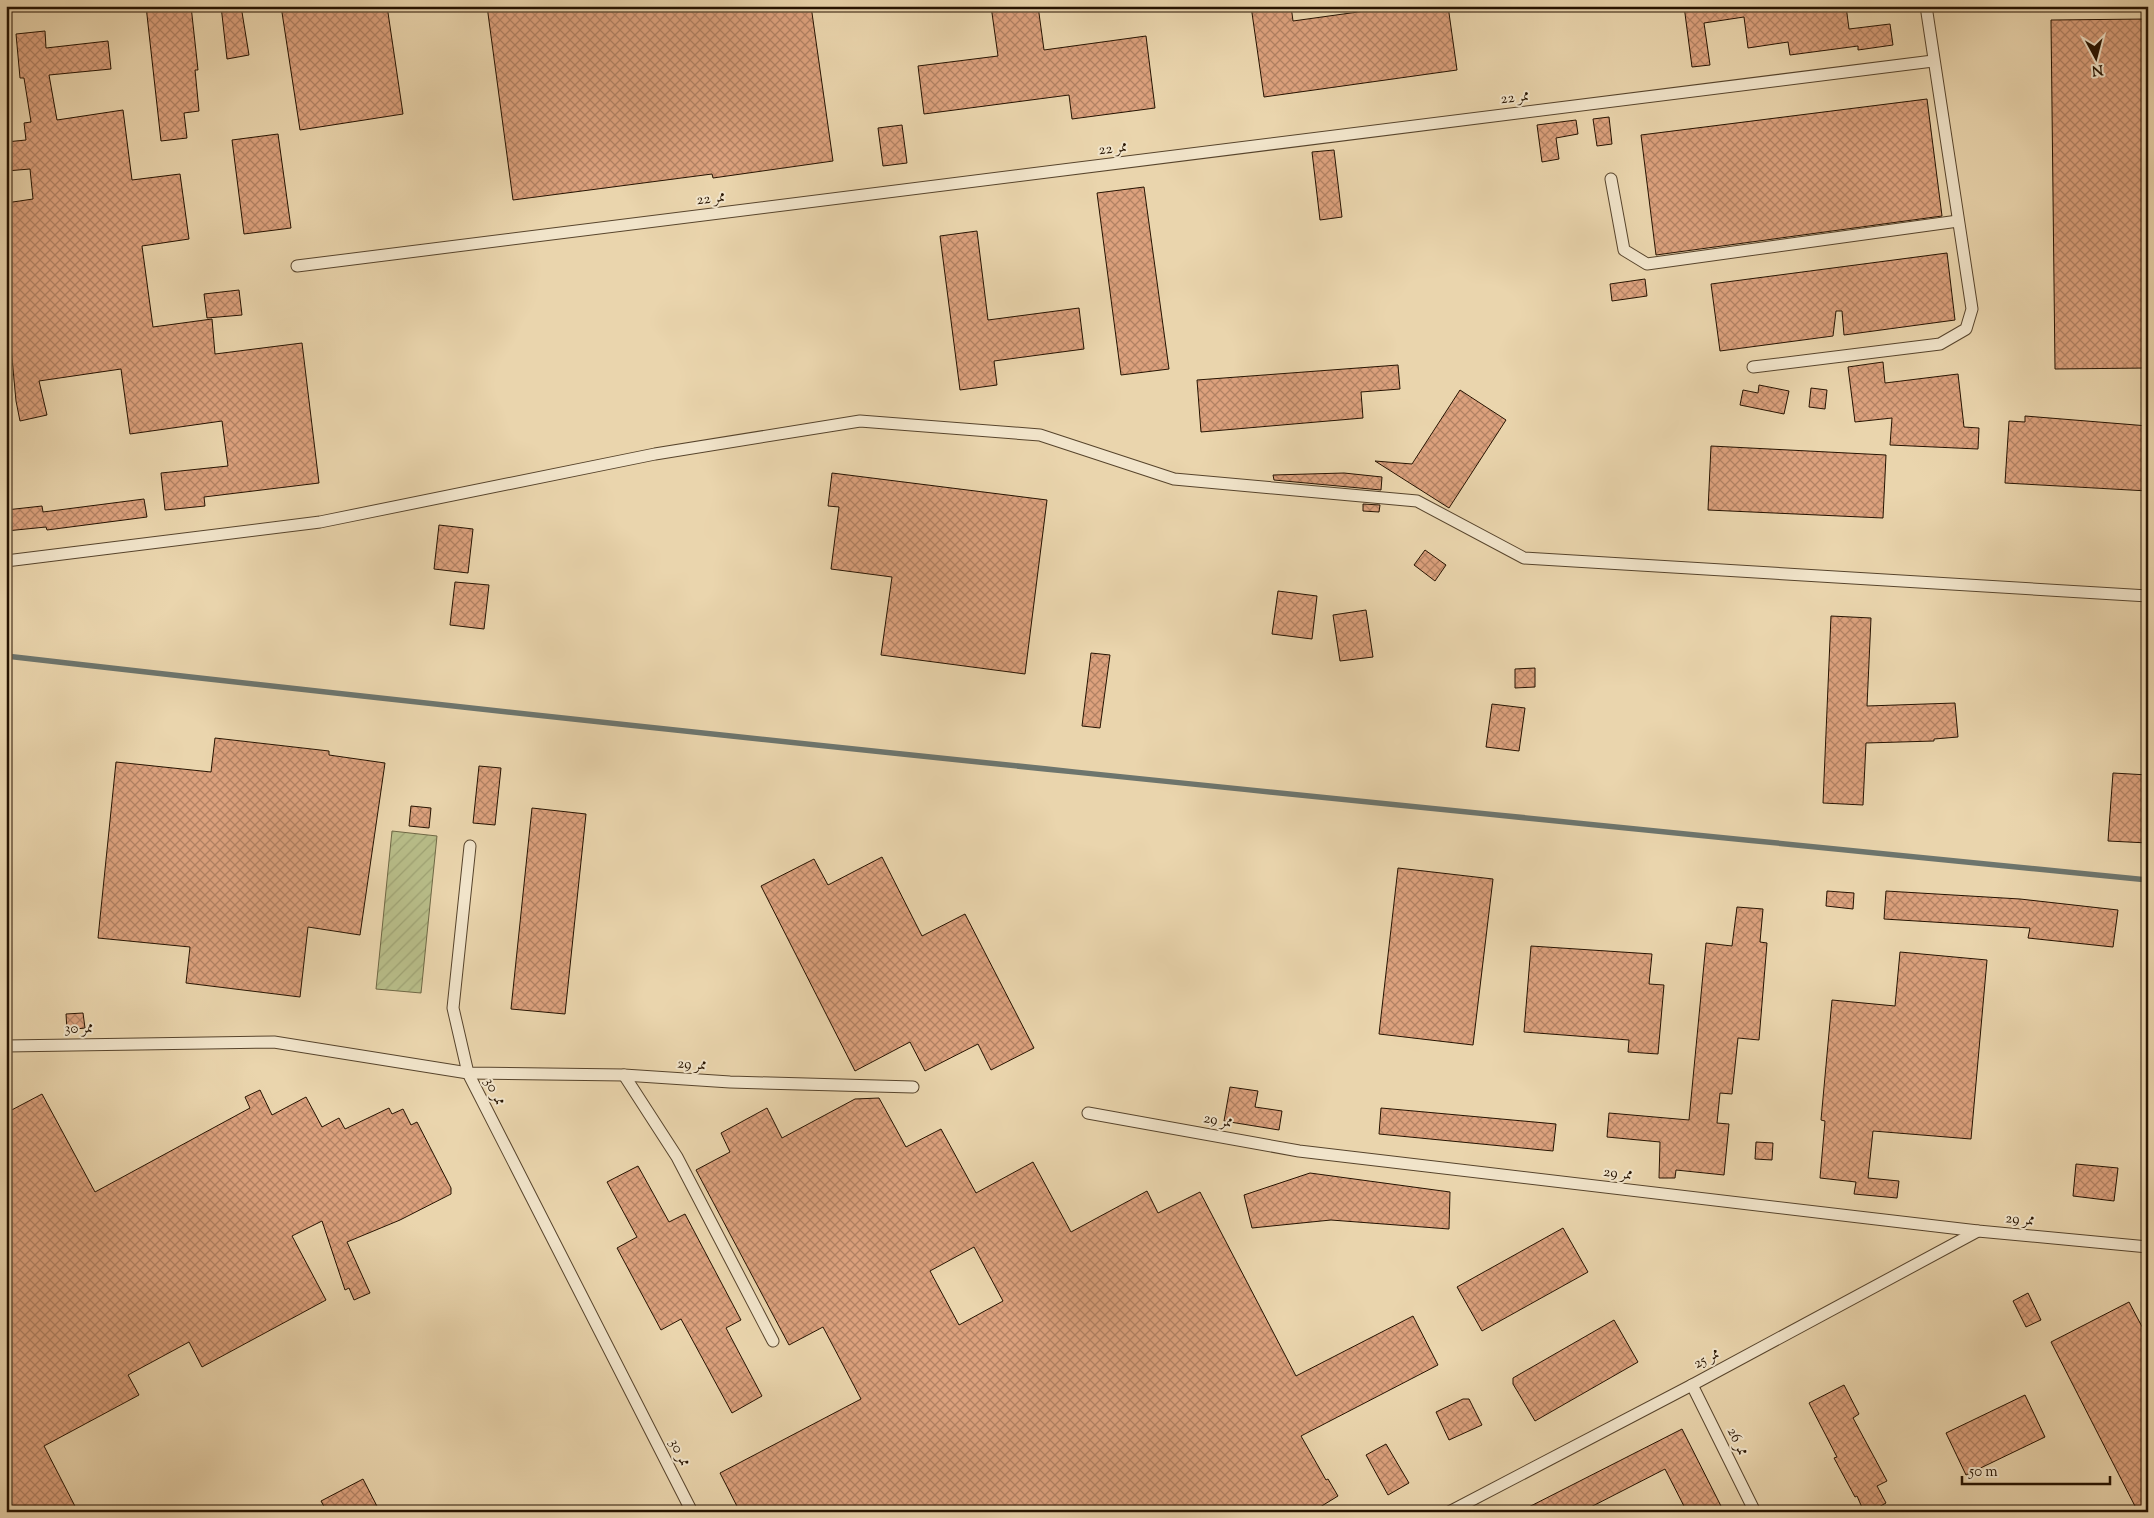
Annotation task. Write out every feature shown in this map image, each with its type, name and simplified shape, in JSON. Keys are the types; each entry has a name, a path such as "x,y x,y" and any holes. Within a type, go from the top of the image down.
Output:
{"lane":[{"path":"1754,367 1940,344 1966,329 1972,309 1926,6"},
{"name":"ممر 22","path":"297,266 1933,61"},
{"path":"1611,179 1624,250 1647,264 1958,221"},
{"path":"6,561 320,522 655,454 860,420 1040,435 1174,479 1417,501 1524,558 2148,596"},
{"path":"468,1074 453,1008 470,846"},
{"name":"ممر 30","path":"6,1046 274,1042 468,1074 692,1512"},
{"name":"ممر 29","path":"468,1074 624,1075 730,1082 913,1087"},
{"path":"624,1075 677,1157 773,1341"},
{"name":"ممر 29","path":"1088,1113 1299,1151 1978,1231 2148,1247"},
{"name":"ممر 25","path":"1449,1512 1692,1385 1978,1231"},
{"name":"ممر 26","path":"1692,1385 1755,1512"}],"green space":[{"path":"392,831 437,836 421,993 376,989"}],"building":[{"path":"146,6 191,6 198,70 195,70 199,111 184,113 187,138 161,141"},
{"path":"221,6 241,6 249,55 227,59"},
{"path":"281,6 387,6 403,114 300,130"},
{"path":"487,6 811,6 833,161 713,178 712,174 513,200"},
{"path":"991,6 1038,6 1044,50 1146,36 1155,108 1072,119 1069,95 924,114 918,66 998,56"},
{"path":"1251,6 1291,6 1293,21 1401,6 1448,6 1457,70 1264,97"},
{"path":"1684,6 1846,6 1849,29 1890,24 1893,45 1858,50 1858,46 1790,55 1788,42 1748,48 1744,17 1704,23 1710,65 1692,67"},
{"path":"2148,19 2148,368 2055,369 2051,20"},
{"path":"45,31 46,48 108,41 111,69 49,75 57,120 123,110 132,180 180,174 189,239 142,246 153,327 212,319 215,354 302,343 319,483 204,497 205,506 165,510 161,473 228,466 222,421 130,434 121,369 39,381 47,415 20,421 16,401 10,337 7,338 6,328 6,203 33,199 30,169 6,171 6,142 26,140 24,123 31,122 24,78 20,78 16,34"},
{"path":"1927,99 1942,216 1656,255 1641,135"},
{"path":"1609,117 1612,144 1597,146 1593,119"},
{"path":"1576,120 1578,134 1556,138 1559,159 1542,162 1537,125"},
{"path":"902,125 907,163 883,166 878,128"},
{"path":"278,134 291,228 244,234 232,140"},
{"path":"1334,150 1342,217 1320,220 1312,152"},
{"path":"1144,187 1169,369 1121,375 1097,193"},
{"path":"977,231 988,320 1079,308 1084,349 994,361 997,385 960,390 940,236"},
{"path":"1947,253 1955,320 1844,335 1842,311 1836,311 1833,336 1720,351 1711,284"},
{"path":"1645,279 1647,296 1612,301 1610,284"},
{"path":"239,290 242,315 207,318 204,294"},
{"path":"1883,362 1885,383 1958,374 1964,427 1979,428 1978,449 1890,445 1892,418 1855,422 1848,367"},
{"path":"1398,365 1400,389 1361,392 1363,418 1201,432 1197,380"},
{"path":"1759,385 1789,391 1784,414 1740,405 1743,390 1758,393"},
{"path":"1811,388 1827,390 1825,409 1809,407"},
{"path":"1460,390 1506,420 1449,508 1375,461 1412,464"},
{"path":"2025,416 2148,426 2148,491 2005,483 2009,421 2025,422"},
{"path":"1711,446 1886,455 1883,518 1708,510"},
{"path":"832,473 1047,500 1025,674 881,655 892,577 831,569 839,507 828,506"},
{"path":"1344,473 1382,477 1381,490 1274,480 1273,475"},
{"path":"144,499 147,517 47,530 46,527 6,531 6,510 42,506 43,512"},
{"path":"1363,504 1380,505 1379,512 1363,511"},
{"path":"439,525 473,529 468,573 434,569"},
{"path":"1425,550 1446,565 1435,581 1414,565"},
{"path":"455,582 489,585 484,629 450,625"},
{"path":"1278,591 1317,596 1312,639 1272,634"},
{"path":"1366,610 1373,657 1340,661 1333,615"},
{"path":"1831,616 1871,618 1867,706 1955,703 1958,737 1934,739 1934,741 1866,743 1863,805 1823,803"},
{"path":"1091,653 1110,655 1100,728 1082,726"},
{"path":"1535,668 1535,687 1515,688 1515,669"},
{"path":"1492,704 1525,708 1519,751 1486,747"},
{"path":"215,738 329,751 329,755 385,763 360,935 308,927 300,997 186,983 190,947 98,938 116,762 211,772"},
{"path":"479,766 501,768 495,825 473,823"},
{"path":"2113,773 2148,775 2148,843 2108,841"},
{"path":"411,806 431,808 429,828 409,826"},
{"path":"532,808 586,814 565,1014 511,1009"},
{"path":"882,857 922,936 965,914 1034,1048 991,1070 978,1044 925,1071 910,1042 855,1071 761,886 814,859 828,885"},
{"path":"1398,868 1493,879 1473,1045 1379,1034"},
{"path":"1827,891 1854,893 1853,909 1826,906"},
{"path":"1886,891 2020,899 2118,910 2113,947 2028,938 2030,928 1884,919"},
{"path":"1737,907 1763,909 1760,942 1767,943 1759,1040 1738,1038 1732,1094 1720,1093 1717,1123 1729,1124 1724,1175 1676,1170 1675,1178 1659,1178 1660,1142 1607,1137 1609,1113 1689,1120 1706,943 1732,946"},
{"path":"1531,946 1652,954 1649,984 1664,985 1658,1054 1628,1052 1629,1040 1524,1032"},
{"path":"1900,952 1987,960 1971,1139 1873,1131 1868,1178 1899,1181 1897,1198 1854,1194 1856,1182 1820,1178 1825,1121 1821,1120 1832,1000 1895,1006"},
{"path":"83,1013 85,1028 67,1030 66,1014"},
{"path":"1230,1087 1258,1091 1255,1107 1282,1111 1279,1130 1224,1121"},
{"path":"260,1090 272,1115 306,1097 322,1127 339,1118 345,1129 389,1108 392,1114 403,1109 411,1125 417,1122 451,1188 451,1194 400,1220 347,1242 370,1293 354,1300 349,1288 345,1290 322,1221 292,1236 326,1300 202,1367 189,1342 128,1375 139,1395 44,1446 78,1512 6,1512 6,1113 42,1094 95,1192 250,1108 245,1097"},
{"path":"879,1098 906,1147 941,1129 976,1193 1033,1162 1071,1232 1147,1191 1158,1213 1200,1192 1296,1376 1413,1316 1438,1365 1301,1436 1326,1480 1328,1479 1338,1496 1312,1512 740,1512 720,1473 861,1399 823,1327 789,1345 696,1170 730,1152 721,1133 767,1108 782,1138 855,1099","holes":["974,1247 1003,1301 959,1325 930,1271"]},
{"path":"1381,1108 1556,1124 1553,1151 1379,1134"},
{"path":"1756,1142 1773,1143 1772,1160 1755,1159"},
{"path":"2076,1164 2118,1168 2114,1201 2073,1196"},
{"path":"638,1166 669,1222 685,1214 741,1320 726,1328 762,1396 732,1413 681,1319 661,1330 617,1248 637,1237 607,1182"},
{"path":"1310,1173 1450,1192 1449,1229 1331,1220 1252,1228 1244,1195"},
{"path":"1563,1228 1588,1272 1482,1331 1457,1287"},
{"path":"2028,1293 2041,1320 2026,1327 2013,1301"},
{"path":"2129,1302 2148,1338 2148,1512 2138,1512 2051,1342"},
{"path":"1614,1320 1638,1362 1535,1421 1513,1384 1513,1378"},
{"path":"1844,1385 1859,1414 1853,1418 1887,1481 1877,1486 1886,1503 1870,1512 1864,1512 1857,1496 1855,1497 1834,1458 1837,1457 1809,1403"},
{"path":"2025,1395 2045,1437 1966,1475 1946,1433"},
{"path":"1463,1399 1469,1399 1482,1425 1449,1440 1436,1412"},
{"path":"1682,1429 1724,1512 1687,1512 1665,1469 1581,1512 1519,1512"},
{"path":"1386,1444 1409,1483 1388,1495 1366,1455"},
{"path":"363,1479 380,1512 327,1512 321,1501"}],"waterway":[{"path":"6,656 541,716 1344,800 2148,880"}]}
